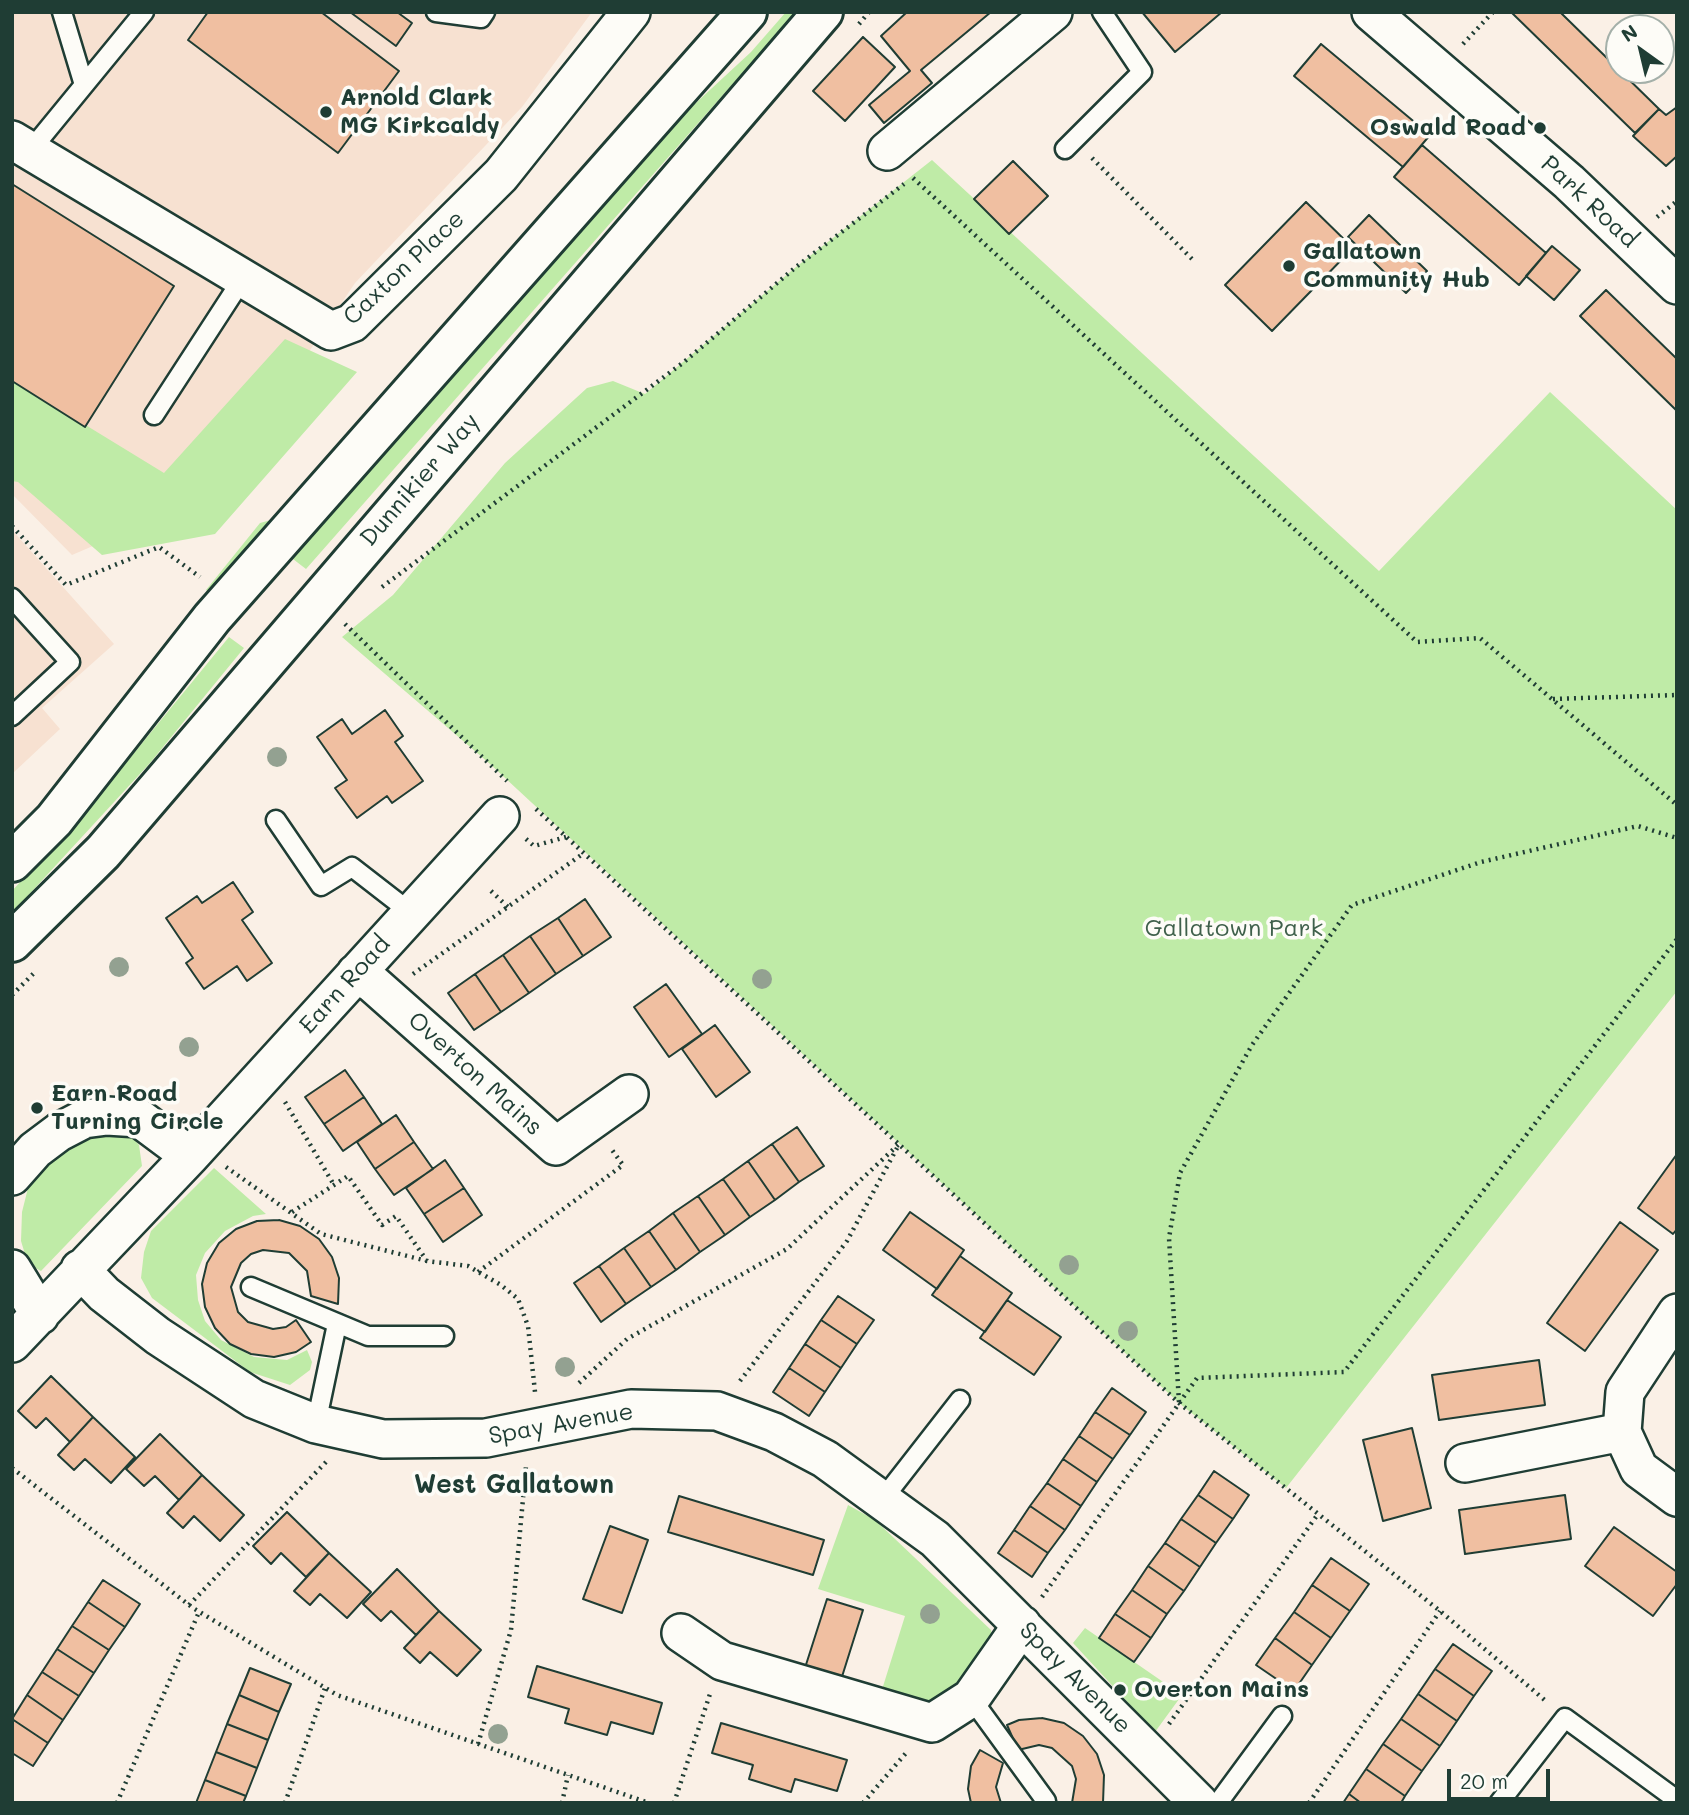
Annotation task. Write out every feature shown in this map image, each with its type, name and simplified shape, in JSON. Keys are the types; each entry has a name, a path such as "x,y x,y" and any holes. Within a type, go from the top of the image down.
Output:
{"main road":[{"path":"12,862 54,820 212,618 747,12"},
{"name":"Dunnikier Way","path":"12,942 103,852 316,600 823,12"}],"street":[{"name":"Caxton Place","path":"21,146 331,331 352,323 501,175 631,12"},
{"path":"887,151 1053,12"},
{"name":"Park Road","path":"1371,12 1569,182 1677,285"},
{"name":"Earn Road","path":"12,1343 190,1156 513,801"},
{"name":"Overton Mains","path":"356,973 372,983 556,1146 629,1094"},
{"path":"12,1176 34,1150 59,1132 84,1119 107,1116 139,1118 190,1156"},
{"path":"12,1269 40,1315"},
{"name":"Spay Avenue","path":"80,1269 104,1294 158,1336 254,1399 316,1424 354,1433 383,1439 486,1438 631,1409 717,1411 774,1432 815,1454 935,1539 1199,1803"},
{"path":"1677,1313 1625,1392 1622,1432 1639,1469 1677,1497"},
{"path":"1465,1463 1622,1432"},
{"path":"681,1633 722,1661 932,1723 971,1698 1022,1625"}],"lane":[{"path":"62,12 84,85"},
{"path":"21,146 84,85 144,12"},
{"path":"436,12 481,18 485,12"},
{"path":"1070,145 1142,72 1102,12"},
{"path":"154,415 243,278"},
{"path":"12,598 70,662 12,716"},
{"path":"276,820 321,886 352,867 410,912"},
{"path":"251,1287 368,1336 444,1336"},
{"path":"316,1424 337,1324"},
{"path":"882,1500 960,1400"},
{"path":"971,1698 1046,1801"},
{"path":"1218,1803 1283,1716"},
{"path":"1499,1803 1565,1718 1677,1800"}],"path":[{"path":"1437,68 1493,12"},
{"path":"1070,145 1192,259"},
{"path":"887,151 913,178 1417,642 1480,638 1677,805"},
{"path":"372,594 684,362 796,267 913,178"},
{"path":"12,526 66,585 159,547 202,579 190,599 212,618"},
{"path":"316,600 339,618 513,801 584,853 1179,1403 1440,1611 1565,1718"},
{"path":"1552,699 1677,695"},
{"path":"1179,1403 1169,1238 1180,1173 1252,1045 1352,905 1481,862 1638,825 1677,838"},
{"path":"403,981 584,853"},
{"path":"491,891 508,907"},
{"path":"1022,1625 1197,1378 1344,1372 1677,939"},
{"path":"285,1101 334,1185"},
{"path":"478,1272 623,1165 591,1122"},
{"path":"717,1411 847,1241 899,1144"},
{"path":"529,1428 627,1339 787,1249 899,1144"},
{"path":"225,1166 321,1234 427,1261 468,1266 501,1285 517,1299 528,1326 535,1390 529,1428 511,1630 478,1744"},
{"path":"292,1212 348,1176 382,1225 396,1216 427,1261"},
{"path":"189,1605 354,1433"},
{"path":"12,1468 199,1612 337,1695 649,1803"},
{"path":"1149,1753 1318,1514"},
{"path":"1309,1803 1440,1611"},
{"path":"117,1803 199,1612"},
{"path":"674,1803 722,1661"},
{"path":"285,1803 325,1688"},
{"path":"863,1803 932,1723"},
{"path":"562,1803 568,1775"}],"shaded area":[{"path":"12,12 592,12 522,107 355,283 294,374 163,516 72,555 12,494"},
{"path":"12,530 114,644 42,708 60,729 12,774"}],"green space":[{"path":"786,12 796,12 306,569 289,556 658,138 751,52"},
{"name":"Gallatown Park","path":"932,160 1379,571 1550,392 1677,510 1677,991 1286,1488 1179,1403 490,764 342,637 393,595 505,463 587,388 613,381 645,394 796,267"},
{"path":"285,339 357,372 215,534 102,555 18,482 12,481 12,380 164,473"},
{"path":"271,520 212,594 206,590 260,523"},
{"path":"229,637 244,648 150,763 12,913 12,891 111,781"},
{"path":"127,1131 139,1145 142,1166 41,1271 28,1264 21,1241 22,1212 28,1188 40,1164 79,1132"},
{"path":"214,1168 266,1214 253,1216 225,1231 205,1253 196,1275 198,1300 205,1321 221,1340 254,1357 287,1360 307,1350 312,1362 310,1370 290,1385 250,1372 152,1298 141,1278 144,1252 151,1231"},
{"path":"848,1505 875,1520 991,1630 993,1643 988,1658 933,1707 880,1696 905,1616 818,1589"},
{"path":"1085,1628 1182,1695 1155,1732 1073,1643"}],"building":[{"name":"Arnold Clark MG Kirkcaldy","path":"208,12 321,12 399,71 338,153 188,40"},
{"path":"350,12 397,12 412,23 396,46"},
{"path":"907,12 991,12 921,70 932,83 884,123 869,105 910,71 881,36"},
{"path":"1142,12 1222,12 1175,52"},
{"path":"1511,12 1560,12 1605,56 1605,84 1633,84 1659,109 1635,133"},
{"path":"863,37 895,67 845,121 813,91"},
{"path":"1321,44 1430,135 1403,167 1294,76"},
{"path":"1677,107 1677,156 1666,166 1633,136 1659,109 1666,115"},
{"path":"1422,145 1546,253 1519,285 1394,177"},
{"path":"1013,161 1048,196 1009,234 974,199"},
{"path":"12,184 174,286 85,427 12,381"},
{"name":"Gallatown Community Hub","path":"1306,202 1353,248 1272,331 1225,285"},
{"path":"1369,215 1427,271 1406,293 1348,237"},
{"path":"1552,246 1580,270 1554,300 1526,276"},
{"path":"1606,290 1677,359 1677,411 1580,316"},
{"path":"385,710 403,736 395,742 423,781 392,803 387,796 357,818 335,788 347,780 317,737 342,719 352,734"},
{"path":"233,882 253,912 242,920 272,963 247,981 237,966 204,989 186,963 193,958 166,918 197,896 202,903"},
{"path":"585,899 611,937 583,956 558,918"},
{"path":"558,918 583,956 556,974 530,936"},
{"path":"530,936 556,974 529,993 503,955"},
{"path":"503,955 529,993 501,1012 475,974"},
{"path":"475,974 501,1012 474,1030 448,993"},
{"path":"666,984 702,1034 669,1057 634,1007"},
{"path":"715,1025 750,1072 716,1097 682,1049"},
{"path":"345,1070 364,1097 324,1124 305,1097"},
{"path":"364,1097 382,1124 343,1151 324,1124"},
{"path":"396,1115 414,1142 375,1169 357,1142"},
{"path":"797,1127 824,1166 799,1182 772,1144"},
{"path":"414,1142 433,1169 394,1195 375,1169"},
{"path":"772,1144 799,1182 775,1200 748,1161"},
{"path":"1677,1154 1677,1229 1673,1234 1638,1208"},
{"path":"445,1160 464,1188 424,1214 406,1188"},
{"path":"748,1161 775,1200 750,1217 723,1179"},
{"path":"723,1179 750,1217 725,1235 698,1196"},
{"path":"464,1188 482,1215 443,1242 424,1214"},
{"path":"698,1196 725,1235 700,1252 673,1213"},
{"path":"910,1212 964,1250 937,1289 883,1250"},
{"path":"673,1213 700,1252 676,1270 649,1231"},
{"path":"279,1220 300,1226 319,1239 332,1257 339,1278 338,1304 311,1296 307,1271 289,1253 263,1250 251,1254 241,1263 231,1287 238,1312 248,1322 273,1329 286,1327 296,1320 311,1342 296,1352 274,1357 251,1354 230,1344 215,1328 205,1307 202,1284 207,1263 219,1243 236,1229 257,1221"},
{"path":"1620,1222 1658,1250 1585,1351 1547,1323"},
{"path":"649,1231 676,1270 651,1287 624,1248"},
{"path":"624,1248 651,1287 626,1304 599,1266"},
{"path":"960,1256 1012,1293 985,1332 932,1295"},
{"path":"599,1266 626,1304 601,1322 574,1283"},
{"path":"838,1296 874,1320 857,1344 821,1320"},
{"path":"1007,1300 1061,1337 1034,1375 980,1338"},
{"path":"821,1320 857,1344 841,1368 805,1344"},
{"path":"805,1344 841,1368 825,1392 789,1368"},
{"path":"1539,1360 1545,1405 1439,1420 1432,1375"},
{"path":"789,1368 825,1392 809,1416 773,1392"},
{"path":"51,1376 93,1417 70,1442 46,1418 36,1428 18,1411"},
{"path":"1112,1388 1146,1412 1130,1435 1095,1412"},
{"path":"1095,1412 1130,1435 1113,1459 1079,1436"},
{"path":"93,1417 135,1457 111,1483 85,1459 74,1470 58,1455"},
{"path":"1412,1428 1431,1508 1383,1521 1363,1440"},
{"path":"160,1434 202,1475 179,1500 155,1476 144,1486 126,1469"},
{"path":"1079,1436 1113,1459 1097,1482 1063,1459"},
{"path":"1063,1459 1097,1482 1081,1506 1047,1483"},
{"path":"1214,1471 1249,1495 1233,1519 1198,1495"},
{"path":"202,1475 244,1515 220,1541 194,1516 183,1528 167,1513"},
{"path":"1047,1483 1081,1506 1065,1530 1030,1506"},
{"path":"1198,1495 1233,1519 1216,1543 1181,1519"},
{"path":"1565,1495 1571,1539 1465,1554 1459,1510"},
{"path":"679,1496 824,1540 813,1575 668,1532"},
{"path":"1030,1506 1065,1530 1048,1553 1014,1530"},
{"path":"287,1512 329,1553 306,1577 281,1553 271,1564 253,1546"},
{"path":"1181,1519 1216,1543 1200,1567 1165,1543"},
{"path":"610,1526 648,1540 622,1613 583,1599"},
{"path":"1614,1527 1677,1572 1677,1584 1653,1616 1585,1566"},
{"path":"1014,1530 1048,1553 1032,1577 998,1553"},
{"path":"1165,1543 1200,1567 1184,1591 1148,1566"},
{"path":"329,1553 371,1592 347,1618 320,1594 310,1605 294,1591"},
{"path":"1331,1558 1369,1584 1350,1611 1312,1585"},
{"path":"1148,1566 1184,1591 1167,1614 1132,1590"},
{"path":"397,1569 439,1611 416,1635 391,1611 381,1621 363,1604"},
{"path":"103,1580 140,1604 125,1627 88,1602"},
{"path":"1312,1585 1350,1611 1331,1638 1294,1612"},
{"path":"1132,1590 1167,1614 1151,1638 1115,1614"},
{"path":"827,1599 863,1610 840,1683 804,1671"},
{"path":"88,1602 125,1627 109,1650 72,1626"},
{"path":"439,1611 481,1650 457,1676 430,1652 420,1663 404,1648"},
{"path":"1294,1612 1331,1638 1312,1665 1275,1638"},
{"path":"1115,1614 1151,1638 1134,1662 1099,1638"},
{"path":"72,1626 109,1650 94,1673 57,1649"},
{"path":"1275,1638 1312,1665 1294,1691 1256,1665"},
{"path":"1453,1644 1492,1671 1474,1696 1435,1669"},
{"path":"57,1649 94,1673 79,1696 42,1672"},
{"path":"537,1666 662,1703 653,1734 611,1722 607,1735 565,1723 569,1709 528,1697"},
{"path":"250,1668 291,1684 279,1712 239,1695"},
{"path":"1435,1669 1474,1696 1457,1721 1418,1694"},
{"path":"42,1672 79,1696 63,1720 27,1695"},
{"path":"1418,1694 1457,1721 1440,1746 1401,1719"},
{"path":"27,1695 63,1720 48,1743 12,1719"},
{"path":"239,1695 279,1712 268,1740 227,1724"},
{"path":"1042,1718 1064,1723 1083,1736 1097,1754 1104,1775 1103,1803 1072,1803 1076,1779 1072,1766 1052,1748 1039,1745 1018,1750 1007,1725 1019,1720"},
{"path":"12,1719 48,1743 33,1766 12,1753"},
{"path":"1401,1719 1440,1746 1422,1771 1383,1744"},
{"path":"721,1723 847,1760 837,1791 795,1779 791,1792 749,1779 753,1765 712,1753"},
{"path":"227,1724 268,1740 257,1768 216,1752"},
{"path":"1383,1744 1422,1771 1405,1796 1366,1769"},
{"path":"980,1750 1003,1763 996,1787 1001,1803 971,1803 968,1789 971,1766"},
{"path":"216,1752 257,1768 246,1796 205,1780"},
{"path":"1366,1769 1405,1796 1401,1803 1361,1803 1349,1794"},
{"path":"205,1780 246,1796 243,1803 196,1803"},
{"path":"1349,1794 1361,1803 1343,1803"}],"place":[{"name":"Arnold Clark MG Kirkcaldy","path":"326,112"},
{"name":"Oswald Road","path":"1540,128"},
{"name":"Gallatown Community Hub","path":"1289,266"},
{"name":"Earn Road Turning Circle","path":"37,1108"},
{"name":"Overton Mains","path":"1120,1690"}],"district":[{"name":"West Gallatown","path":"514,1485"}]}
